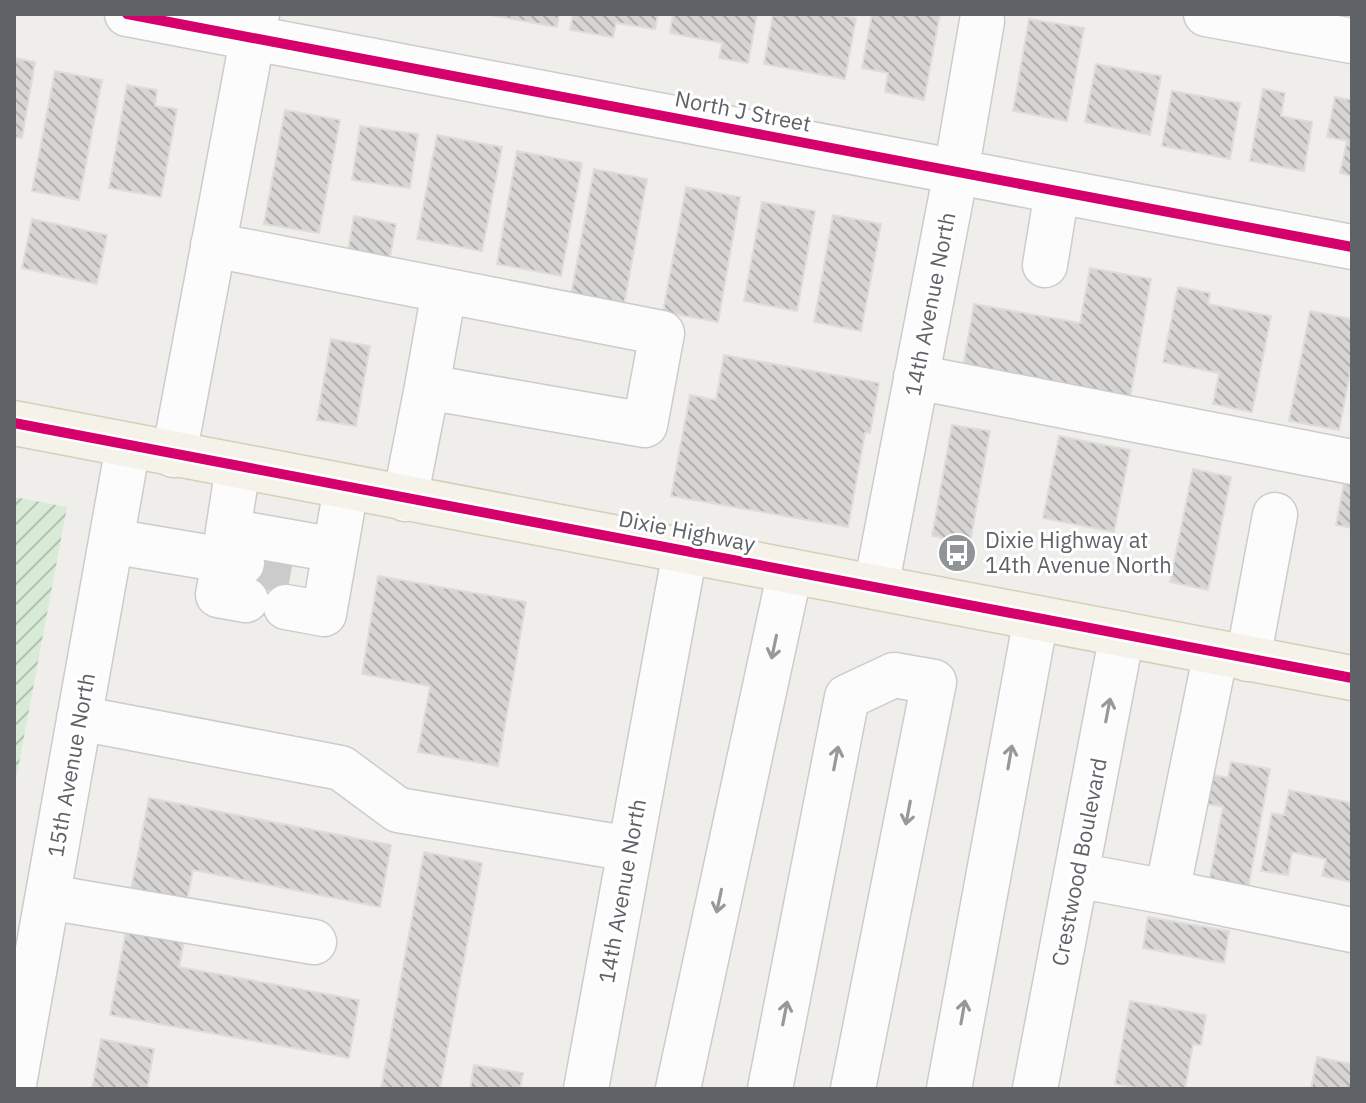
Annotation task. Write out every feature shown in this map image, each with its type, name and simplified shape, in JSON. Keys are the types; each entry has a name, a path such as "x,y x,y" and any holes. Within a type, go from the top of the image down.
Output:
{"main road":[{"name":"Dixie Highway","path":"14,423 1352,678"}],"street":[{"name":"North J Street","path":"127,14 255,26 956,172 1352,247"},
{"path":"1206,14 1352,41"},
{"name":"14th Avenue North","path":"876,587 982,21"},
{"path":"174,455 255,26"},
{"path":"1045,265 1057,191"},
{"path":"213,245 662,333 645,425 427,387"},
{"path":"405,499 444,291"},
{"path":"916,377 1352,462"},
{"name":"15th Avenue North","path":"14,1084 128,446"},
{"path":"238,467 274,570"},
{"path":"274,570 346,488"},
{"path":"1167,892 1232,656 1275,515"},
{"path":"111,541 274,570"},
{"name":"14th Avenue North","path":"586,1089 685,552"},
{"path":"678,1089 790,571"},
{"path":"949,1089 1036,618"},
{"name":"Crestwood Boulevard","path":"1035,1089 1122,634"},
{"path":"770,1089 847,697 894,675 934,682 853,1089"},
{"path":"79,718 341,768 398,810 630,849"},
{"path":"1076,875 1352,930"},
{"path":"48,897 314,942"}],"green space":[{"path":"14,497 67,507 14,790"}],"building":[{"path":"485,14 559,14 557,27"},
{"path":"573,14 658,14 655,29 616,23 613,37 570,30"},
{"path":"673,14 757,14 748,63 719,58 722,43 670,33"},
{"path":"773,14 834,14 856,18 845,79 764,64"},
{"path":"872,14 940,14 924,100 885,92 888,73 862,68"},
{"path":"1029,19 1084,28 1067,121 1013,111"},
{"path":"14,58 35,62 22,138 14,137"},
{"path":"1096,64 1161,76 1150,135 1085,122"},
{"path":"55,71 102,80 79,200 32,191"},
{"path":"127,85 157,90 155,106 177,109 161,197 109,188"},
{"path":"1263,89 1285,93 1281,116 1312,122 1304,171 1250,161"},
{"path":"1172,91 1240,103 1230,159 1162,146"},
{"path":"1335,97 1352,100 1352,176 1340,173 1347,141 1327,137"},
{"path":"285,110 340,120 319,233 264,224"},
{"path":"360,126 418,134 410,188 352,180"},
{"path":"437,135 502,147 482,251 417,239"},
{"path":"517,151 582,163 561,276 497,264"},
{"path":"594,169 647,179 624,305 571,295"},
{"path":"686,187 740,197 718,322 663,312"},
{"path":"762,202 815,211 797,311 744,301"},
{"path":"833,215 881,224 861,331 814,322"},
{"path":"354,216 396,224 390,257 348,250"},
{"path":"32,219 107,235 97,284 22,268"},
{"path":"1090,268 1151,279 1130,398 963,367 974,304 1080,323"},
{"path":"1178,287 1210,293 1208,304 1271,316 1252,412 1213,404 1219,373 1163,362"},
{"path":"1310,311 1352,319 1352,363 1339,430 1289,421"},
{"path":"331,339 370,346 356,426 317,420"},
{"path":"724,355 879,383 870,433 865,433 848,527 671,496 690,395 716,400"},
{"path":"952,425 990,431 970,543 932,536"},
{"path":"1059,436 1130,450 1114,532 1043,518"},
{"path":"1193,469 1231,477 1208,590 1170,582"},
{"path":"1345,478 1352,479 1352,528 1336,525"},
{"path":"378,576 526,602 498,766 418,752 430,686 362,674"},
{"path":"1231,762 1270,769 1248,889 1209,882 1223,807 1199,802 1205,773 1228,778"},
{"path":"1289,790 1352,803 1352,882 1322,876 1326,859 1292,852 1288,875 1261,871 1272,813 1284,815"},
{"path":"149,798 391,845 380,907 193,870 187,900 131,889"},
{"path":"424,852 482,863 440,1089 381,1089"},
{"path":"1148,917 1229,931 1224,963 1143,948"},
{"path":"127,926 185,936 179,967 359,1000 349,1058 110,1015"},
{"path":"1130,1001 1206,1015 1201,1045 1193,1044 1185,1089 1143,1089 1115,1084"},
{"path":"101,1039 154,1049 147,1089 92,1089"},
{"path":"1317,1057 1352,1064 1352,1089 1311,1089"},
{"path":"474,1065 523,1073 520,1089 470,1089"}],"tunnel":[{"path":"254,565 291,572"}],"cycle path":[{"path":"127,14 1352,247"},
{"path":"14,423 1352,678"}],"place":[{"name":"Dixie Highway at 14th Avenue North","path":"957,553"}]}
